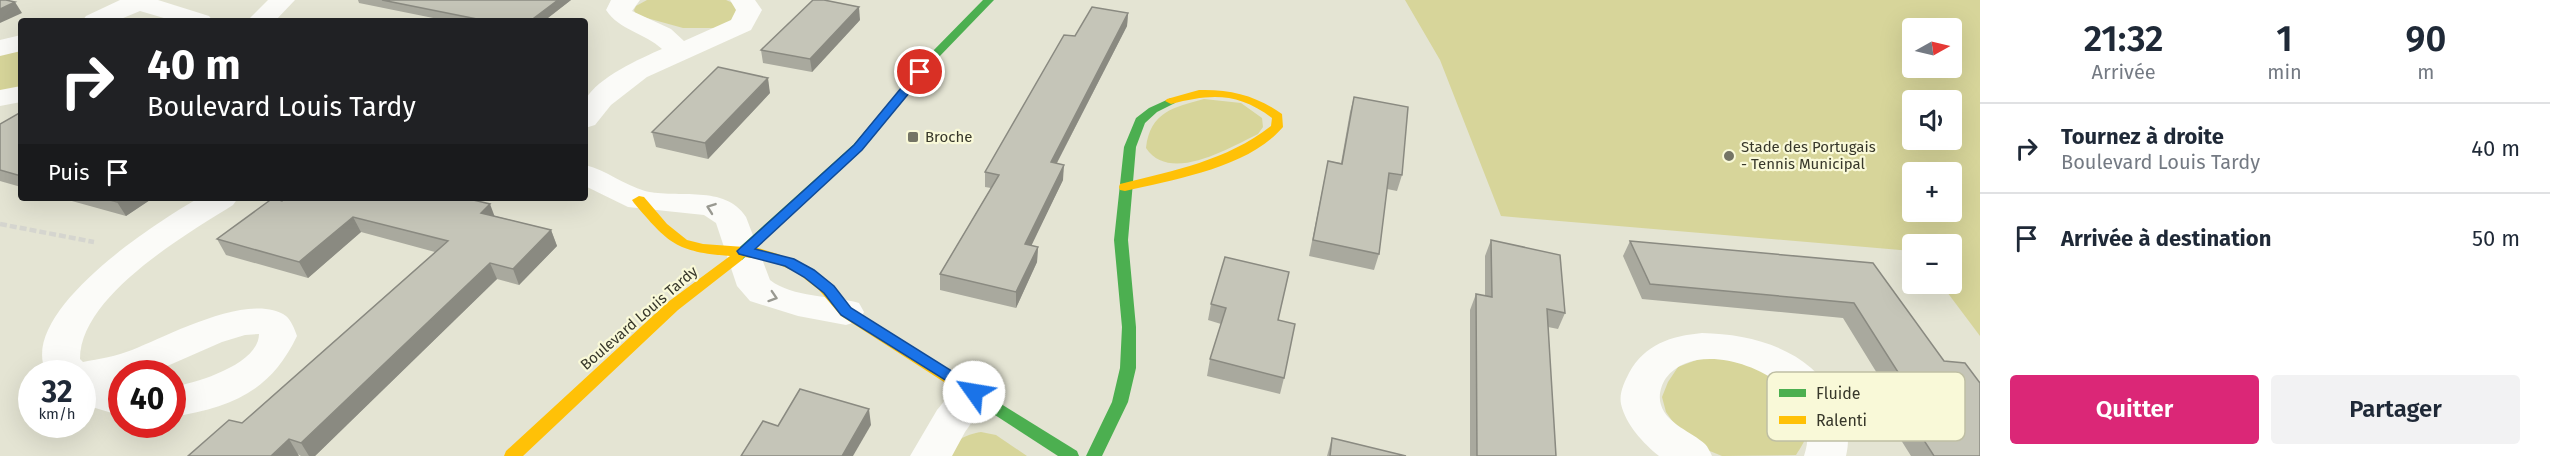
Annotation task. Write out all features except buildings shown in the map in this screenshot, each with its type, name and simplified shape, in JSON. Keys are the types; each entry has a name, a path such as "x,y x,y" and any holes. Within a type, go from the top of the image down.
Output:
{"street":[{"path":"263,18 283,0"},
{"path":"628,0 621,4 619,10 623,16 662,35 680,51"},
{"path":"588,116 611,89 630,74 742,25 748,17 748,10 742,0"},
{"name":"Boulevard Louis Tardy","path":"512,456 673,306 744,251 858,147 934,56 989,0"},
{"path":"101,18 136,1 188,18"},
{"path":"0,48 18,44"},
{"path":"1094,456 1121,402 1128,369 1130,323 1121,258 1121,215 1129,146 1137,126 1165,103 1182,96 1224,93 1247,96 1265,105 1278,117 1278,127 1263,142 1240,154 1204,167 1125,187"},
{"path":"0,98 18,95"},
{"path":"588,175 639,200 711,206 730,217 755,286 761,293 784,300 846,312 1071,456"},
{"path":"639,200 661,227 675,239 689,246 744,251"},
{"path":"61,360 62,341 78,312 105,283 143,249 217,201"},
{"path":"145,360 202,335 243,322 263,321 274,326 279,336 273,352 255,370 214,393 186,400"},
{"path":"1691,456 1673,445 1652,423 1641,403 1643,383 1666,355 1683,349 1720,346 1744,350 1770,359 1790,372"},
{"path":"931,456 951,421 974,392"},
{"path":"1825,441 1825,456"}],"path":[{"path":"0,224 143,249"}],"shaded area":[{"path":"647,0 726,0 735,4 739,11 725,28 683,28 636,15 634,10 636,6"},
{"name":"Stade des Portugais - Tennis Municipal","path":"1405,0 1980,0 1980,336 1948,294 1962,294 1962,234 1902,234 1902,250 1501,216 1440,60"},
{"path":"18,50 18,89 0,92 0,53"},
{"path":"1204,99 1241,103 1262,118 1263,127 1258,134 1232,147 1200,160 1184,163 1170,163 1157,158 1146,148 1153,126 1165,113"},
{"path":"1718,358 1744,364 1767,374 1767,441 1804,441 1796,455 1722,456 1700,447 1680,432 1666,412 1662,397 1678,367 1699,359"},
{"path":"981,432 996,435 1027,456 946,456 960,439"}],"traffic: fast":[{"path":"737,257 858,147 934,56 989,0"},
{"path":"1094,456 1120,402 1128,368 1129,327 1121,240 1130,147 1140,121 1153,110 1171,101"},
{"path":"964,387 1071,456"}],"traffic: slow":[{"path":"1125,187 1186,173 1225,160 1243,151 1277,127 1278,117 1266,108 1241,97 1213,93 1171,101"},
{"path":"639,200 662,227 682,243 702,249 758,253 801,269 824,287 846,312 964,387"},
{"path":"512,456 673,306 737,257"}],"place":[{"name":"Broche","path":"913,137"},
{"name":"Stade des Portugais - Tennis Municipal","path":"1729,156"}],"route":[{"path":"920,72 858,147 796,206 744,251 789,262 809,273 829,289 846,312 974,392"}]}
